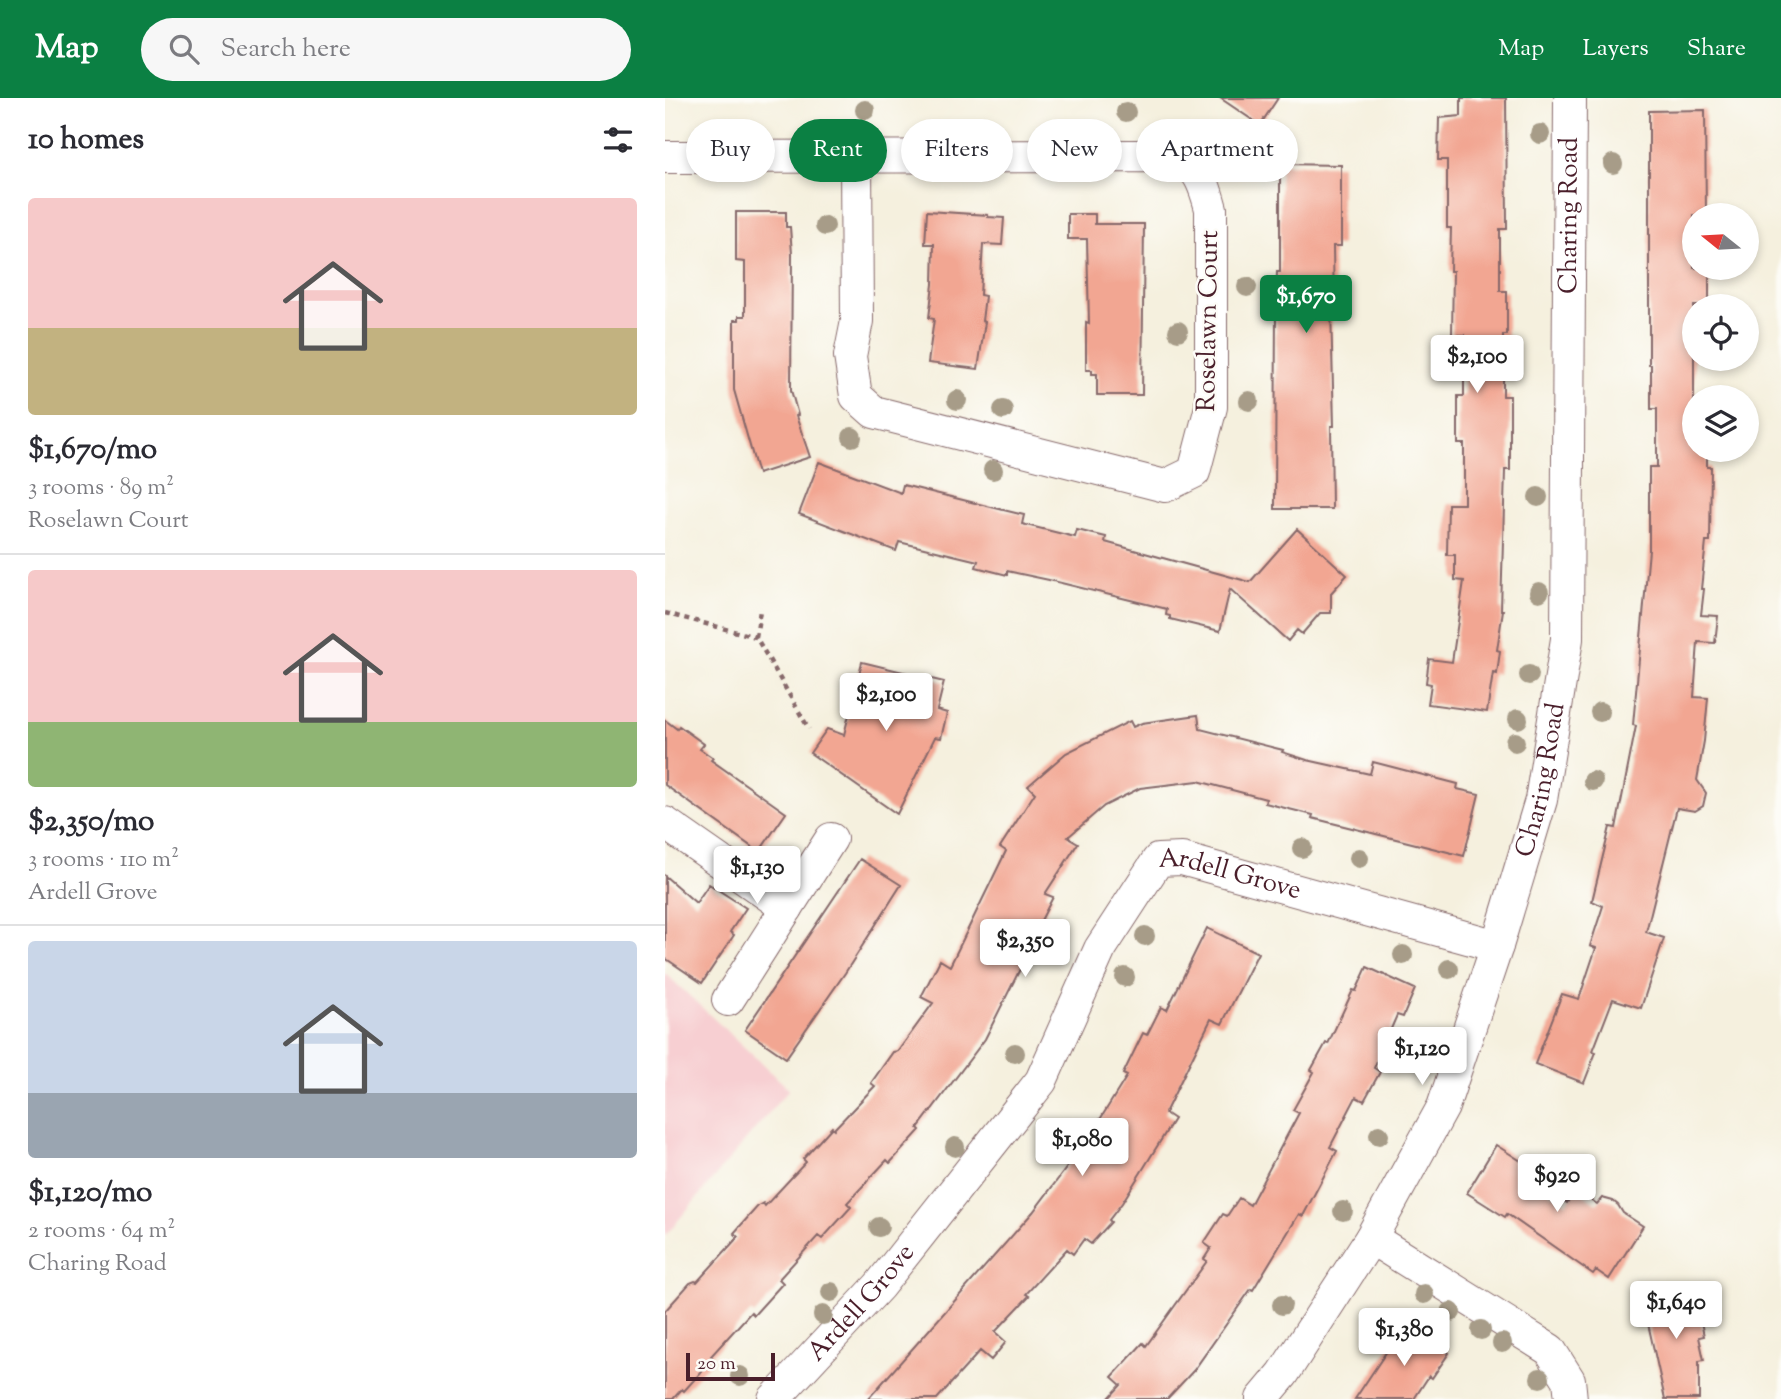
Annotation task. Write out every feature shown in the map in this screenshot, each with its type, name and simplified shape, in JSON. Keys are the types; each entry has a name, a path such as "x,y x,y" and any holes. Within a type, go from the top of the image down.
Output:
{"street":[{"name":"Charing Road","path":"1262,1399 1283,1374 1371,1238 1443,1107 1497,946 1541,800 1567,639 1570,98"},
{"name":"Roselawn Court","path":"665,157 789,156"},
{"name":"Roselawn Court","path":"856,156 1153,156 1180,160 1203,178 1211,209 1211,407 1194,472 1165,486 874,412 856,396 851,356 857,321 856,156"},
{"path":"665,823 787,908"},
{"path":"728,1000 831,839"},
{"name":"Ardell Grove","path":"774,1399 879,1286 1041,1081 1100,949 1158,860 1182,859 1497,946"},
{"path":"1371,1238 1550,1350 1569,1380 1571,1399"}],"path":[{"path":"760,610 756,637 809,729"},
{"path":"665,613 756,637"}],"shaded area":[{"path":"665,973 789,1089 665,1236"}],"building":[{"path":"1220,98 1278,98 1264,119 1251,119"},
{"path":"1461,98 1506,98 1507,229 1500,229 1500,291 1507,291 1507,335 1503,335 1503,396 1510,396 1510,470 1505,470 1503,610 1497,650 1500,651 1497,674 1493,673 1487,712 1428,704 1431,684 1426,683 1429,659 1452,662 1464,581 1455,580 1455,555 1447,555 1448,504 1464,504 1464,444 1458,444 1458,396 1464,396 1464,335 1452,335 1453,271 1450,271 1451,228 1447,228 1447,160 1438,160 1439,118 1461,116"},
{"path":"1705,110 1706,203 1682,203 1682,280 1709,280 1709,294 1682,294 1682,371 1694,371 1694,385 1682,385 1682,462 1707,462 1707,467 1711,467 1710,542 1706,542 1701,615 1718,616 1715,643 1698,642 1694,697 1708,698 1697,780 1706,793 1703,806 1695,811 1677,808 1646,932 1664,938 1641,1008 1613,999 1584,1083 1535,1064 1562,994 1579,999 1596,948 1590,946 1603,906 1592,901 1610,827 1616,828 1636,726 1633,725 1649,550 1649,467 1657,467 1657,409 1651,409 1649,365 1649,111"},
{"path":"1298,164 1341,165 1341,246 1333,246 1334,309 1331,309 1334,426 1331,426 1332,509 1275,509 1276,303 1277,272 1280,272 1280,182 1298,182"},
{"path":"927,211 1004,218 1002,245 983,244 980,295 985,296 982,321 985,322 978,369 928,363 934,319 929,318 934,244 925,244"},
{"path":"736,212 786,212 786,227 790,227 792,254 791,390 798,415 796,416 810,457 758,474 734,390 734,320 745,316 745,262 736,261"},
{"path":"1068,214 1095,214 1095,224 1144,224 1142,395 1097,395 1097,374 1086,370 1086,322 1089,323 1087,239 1068,239"},
{"path":"819,462 901,493 903,485 1024,515 1022,524 1075,537 1077,530 1106,537 1105,542 1250,582 1297,529 1347,575 1331,593 1331,613 1320,613 1302,634 1297,630 1288,641 1230,589 1220,631 1170,619 1170,616 1166,615 1167,609 1007,571 1007,575 976,567 978,561 899,542 896,551 799,514"},
{"path":"862,662 944,682 937,710 947,713 941,738 935,737 897,814 810,753 827,729 844,735"},
{"path":"1198,715 1200,729 1283,750 1282,752 1307,760 1370,774 1373,762 1458,784 1457,789 1479,794 1464,856 1312,818 1313,815 1265,803 1266,799 1198,781 1140,788 1104,806 1068,837 1078,843 1045,894 1053,897 985,1039 918,1128 920,1130 890,1163 887,1160 847,1203 851,1207 822,1239 818,1236 779,1279 783,1283 754,1315 751,1312 684,1391 682,1389 673,1399 665,1399 665,1311 690,1283 697,1282 738,1237 734,1233 758,1206 763,1203 765,1206 806,1162 803,1159 832,1127 834,1129 875,1086 871,1083 933,1003 921,997 940,960 950,966 1006,851 1000,847 1035,793 1028,786 1066,753 1130,721 1133,727 1142,723"},
{"path":"665,720 677,729 679,726 704,744 700,749 713,758 711,760 786,813 759,852 665,785"},
{"path":"860,859 901,885 786,1058 745,1030"},
{"path":"665,876 696,903 709,884 746,908 730,932 734,935 702,983 665,958"},
{"path":"1207,928 1258,953 1222,1024 1211,1019 1165,1113 1174,1119 1109,1220 1111,1222 1091,1244 1084,1239 1073,1254 1067,1249 1026,1294 1029,1296 995,1332 1006,1342 991,1360 980,1351 937,1399 868,1399 1033,1212 1086,1142 1127,1076 1123,1074 1143,1033 1147,1035 1161,1007 1167,1010"},
{"path":"1367,967 1415,989 1403,1017 1397,1015 1374,1068 1380,1072 1364,1101 1356,1097 1330,1147 1337,1151 1303,1216 1299,1214 1253,1290 1251,1289 1194,1370 1167,1399 1108,1399 1121,1385 1112,1377 1143,1343 1146,1346 1207,1261 1204,1259 1211,1248 1204,1243 1223,1214 1227,1216 1239,1198 1250,1205 1299,1113 1293,1110 1314,1072 1311,1070 1326,1043 1328,1044"},
{"path":"1496,1145 1535,1170 1528,1179 1567,1203 1576,1189 1597,1204 1602,1198 1613,1201 1623,1213 1643,1226 1609,1279 1596,1270 1593,1274 1507,1214 1505,1217 1467,1193"},
{"path":"1693,1285 1704,1336 1699,1337 1704,1360 1699,1361 1699,1399 1665,1399 1642,1297"},
{"path":"1405,1324 1449,1353 1414,1399 1355,1399"}]}
